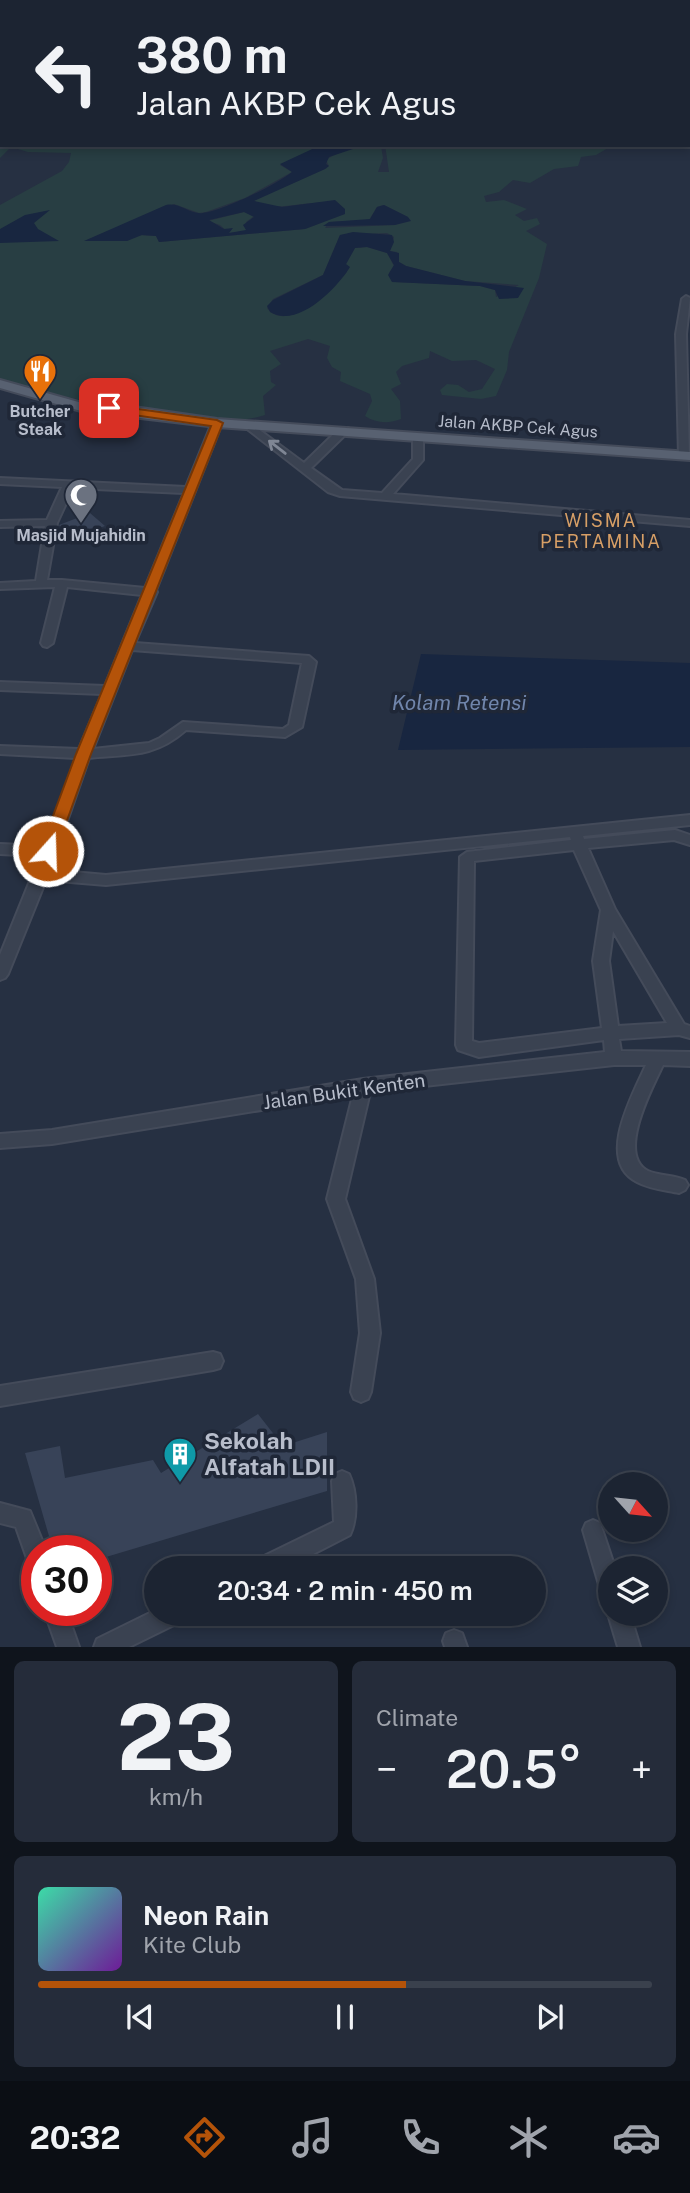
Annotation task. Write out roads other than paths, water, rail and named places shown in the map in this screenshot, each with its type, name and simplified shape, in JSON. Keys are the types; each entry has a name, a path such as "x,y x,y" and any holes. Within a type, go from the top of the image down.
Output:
{"main road":[{"name":"Jalan AKBP Cek Agus","path":"0,384 81,407 219,416 344,430 687,456"},
{"name":"Jalan AKBP Cek Agus","path":"109,408 217,423 344,430"}],"street":[{"path":"686,299 687,456"},
{"path":"0,974 41,874 109,690 217,423"},
{"path":"250,426 335,492 690,523"},
{"path":"304,469 344,430"},
{"path":"385,497 418,460 418,436"},
{"path":"0,481 191,490"},
{"path":"41,584 51,523 69,484"},
{"path":"0,524 51,523"},
{"path":"0,587 62,583 150,592"},
{"path":"47,643 62,583"},
{"path":"0,750 84,754 155,746 183,726 285,733 295,727 310,662 305,659 127,646"},
{"path":"0,686 109,690"},
{"path":"685,1030 608,1033 479,1050 466,1046 462,1040 467,857 690,820"},
{"path":"41,874 106,880 577,838 674,835 690,840"},
{"path":"577,838 608,910 685,1030"},
{"path":"0,849 48,851"},
{"path":"608,910 601,961 608,1033 614,1058"},
{"name":"Jalan Bukit Kenten","path":"0,1141 52,1137 363,1086 614,1058 690,1059"},
{"path":"659,1058 632,1116 624,1148 629,1163 640,1175 679,1185"},
{"path":"361,1392 370,1332 365,1279 337,1199 363,1086"},
{"path":"0,1396 213,1361"},
{"path":"287,1556 342,1528 345,1517 342,1481"},
{"path":"0,1513 23,1518 29,1535"},
{"path":"593,1530 601,1556"},
{"path":"61,1626 68,1647"},
{"path":"105,1647 148,1626"},
{"path":"623,1626 629,1647"}],"water":[{"path":"317,147 359,147 329,157 326,164 329,166 325,169 254,201 282,207 335,200 345,209 345,214 305,229 159,242 156,236 142,235 127,241 84,241 166,205 176,205 198,213 223,208 292,172 280,164","holes":["244,212 254,217 243,225 246,230 229,233 233,228 224,229 209,220"]},
{"path":"384,205 411,221 395,225 323,226 329,222 370,219 377,207"},
{"path":"50,210 34,223 38,229 59,241 0,243 0,229 25,215"},
{"path":"353,232 392,235 394,242 390,251 399,253 399,262 406,266 465,281 524,288 518,298 499,299 495,290 480,286 392,282 388,275 394,265 387,253 367,247 355,248 346,264 350,267 344,276 316,304 292,315 281,316 270,312 267,306 273,300 323,275 340,235"},
{"name":"Kolam Retensi","path":"421,654 690,663 690,747 398,750"}],"waterway":[{"path":"0,682 16,683"}],"place":[{"name":"Butcher Steak","path":"40,401"},
{"name":"Masjid Mujahidin","path":"81,525"},
{"name":"Sekolah Alfatah LDII","path":"180,1484"}],"district":[{"name":"WISMA PERTAMINA","path":"601,531"}]}
